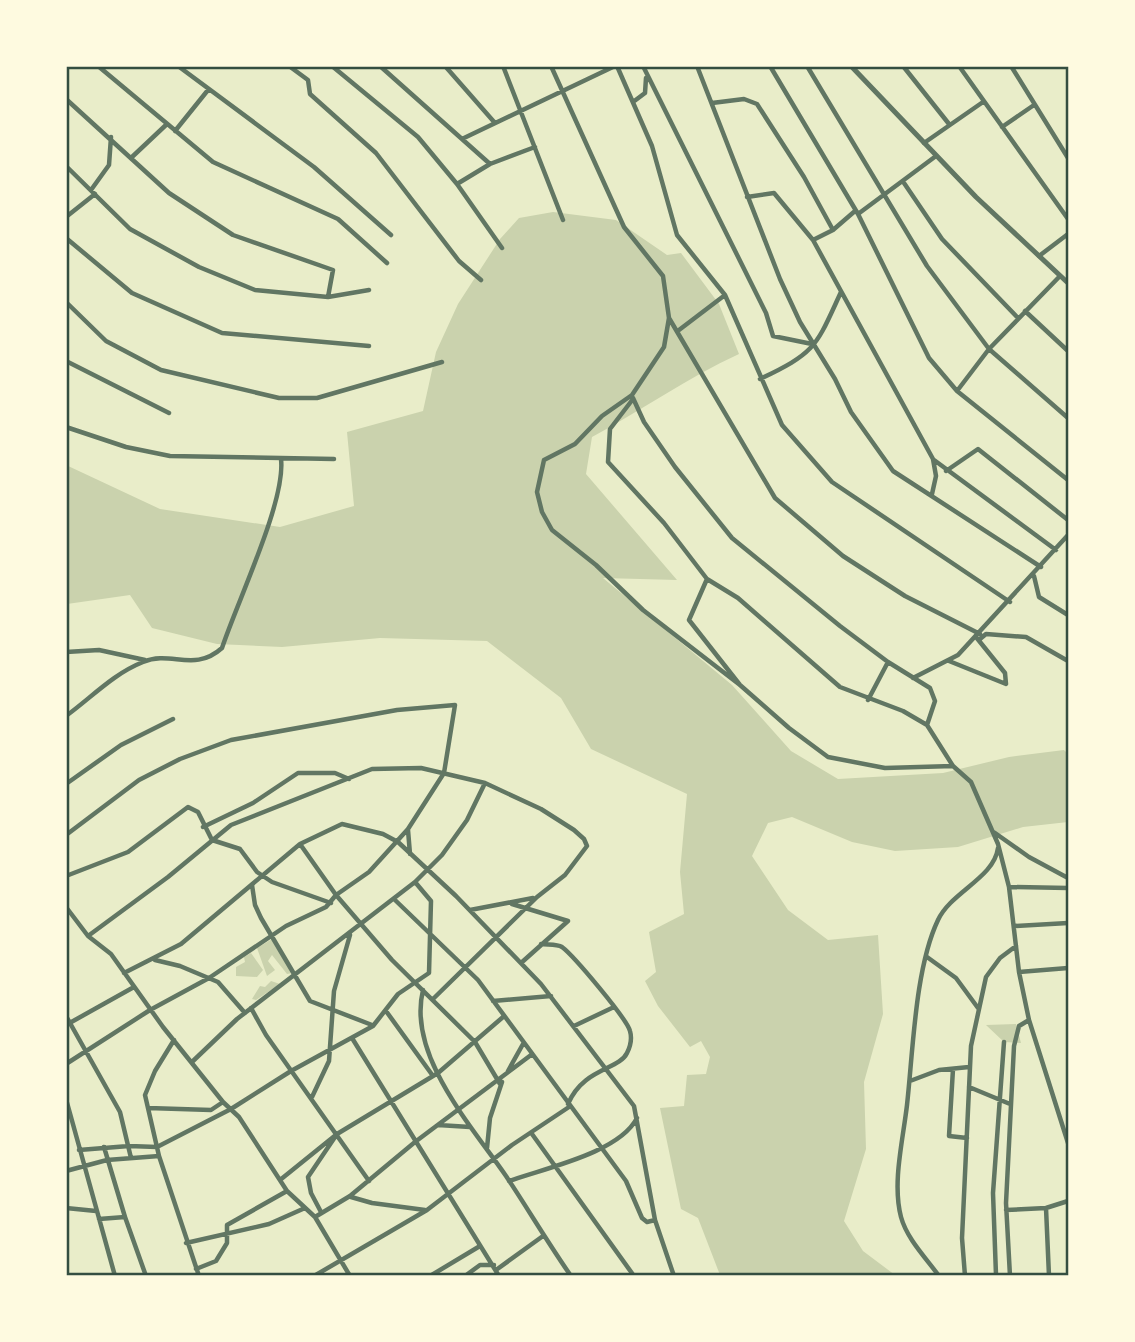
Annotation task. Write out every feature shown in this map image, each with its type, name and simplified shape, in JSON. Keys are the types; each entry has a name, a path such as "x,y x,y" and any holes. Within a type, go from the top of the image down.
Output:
{"street":[{"path":"98,66 213,162 338,219 387,263"},
{"path":"178,66 314,167 391,235"},
{"path":"289,66 308,80 310,94 376,153 460,261 481,279"},
{"path":"332,66 418,137 457,184 502,248"},
{"path":"380,66 490,163"},
{"path":"445,66 495,123"},
{"path":"503,66 563,220"},
{"path":"551,66 560,92 624,227 663,276 669,318 664,347 610,429 608,462 664,523 707,579 738,598 840,687 867,700 903,711 927,725 953,766 971,782 998,844 1009,887 1019,972 1029,1020 1069,1143"},
{"path":"464,138 616,66 652,146 677,235 724,295 782,425 832,482 1010,603"},
{"path":"643,66 766,313 773,336 813,345"},
{"path":"697,66 780,279 851,412 893,471 1041,567"},
{"path":"770,66 857,213 929,358 957,391 1069,480"},
{"path":"807,66 927,266 989,349 1069,418"},
{"path":"851,66 936,156 1069,283"},
{"path":"903,66 949,124"},
{"path":"959,66 1069,219"},
{"path":"1010,66 1069,158"},
{"path":"633,103 645,93 645,73"},
{"path":"175,131 208,90"},
{"path":"66,99 111,137 169,193 233,234 332,270 328,297"},
{"path":"712,103 744,99 757,104 804,177 833,230"},
{"path":"924,143 983,102"},
{"path":"1002,127 1034,105"},
{"path":"132,157 167,124"},
{"path":"66,217 93,192 109,164 111,137"},
{"path":"457,184 490,163 535,147"},
{"path":"813,240 833,230 904,183 936,156"},
{"path":"66,166 130,229 199,267 255,289 328,297 369,290"},
{"path":"904,183 942,239 1018,318"},
{"path":"747,197 774,193 813,240 933,459 1056,550"},
{"path":"1039,256 1069,234"},
{"path":"66,238 132,293 222,333 369,346"},
{"path":"957,391 989,349 1059,275"},
{"path":"760,379 800,358 813,345 829,323 841,292"},
{"path":"679,330 724,295"},
{"path":"66,302 107,341 161,370 279,398 317,398 442,362"},
{"path":"1025,311 1069,351"},
{"path":"669,318 679,330 775,498 843,556 905,596 979,637 1005,673 1006,684 949,662"},
{"path":"66,361 169,413"},
{"path":"632,397 644,422 675,467 732,538 888,662 934,693 935,701 927,725"},
{"path":"632,397 602,416 575,444 544,460 539,471 537,492 542,512 559,537 596,565 660,624 828,757 885,768 953,766"},
{"path":"66,427 126,447 170,456 334,459"},
{"path":"946,471 978,449 1069,520"},
{"path":"66,652 99,650 146,660 191,663 222,648 278,498 283,472 281,459"},
{"path":"932,495 936,476 933,459"},
{"path":"913,678 949,662 979,637 1069,536"},
{"path":"1064,541 1069,547"},
{"path":"1034,575 1039,597 1069,615"},
{"path":"707,579 689,620 740,685"},
{"path":"979,637 986,634 1026,637 1069,661"},
{"path":"66,716 115,675 146,660"},
{"path":"867,700 888,662"},
{"path":"66,835 139,780 180,759 231,740 397,710 455,705 444,773 408,829 369,872 336,895 331,903 286,926 209,978 150,1010 66,1064"},
{"path":"66,784 121,745 173,719"},
{"path":"88,936 169,877 231,825 372,769 387,767 444,773 485,783 541,809 574,830 586,842 586,849 565,875 537,897 498,939 433,999"},
{"path":"203,827 253,803 299,773 335,773 349,779"},
{"path":"193,1061 245,1013 351,935 415,883 467,820 485,783"},
{"path":"66,876 128,852 188,807 198,812 203,827 212,840 240,849 272,883 317,895 331,903"},
{"path":"124,973 181,944 300,844 342,824 383,834 398,842 521,962 551,996 635,1105 655,1220 674,1276"},
{"path":"408,829 410,854"},
{"path":"994,832 1014,848 1069,878"},
{"path":"300,844 336,895 417,984 475,1042 499,1083 490,1118 487,1149"},
{"path":"939,1276 908,1233 900,1214 900,1172 910,1081 932,934 948,904 994,862 998,844"},
{"path":"79,1150 157,1147 231,1109 291,1071 373,1026 398,994 417,984 429,973 431,901 415,883"},
{"path":"252,884 255,905 310,1001 373,1026"},
{"path":"1009,887 1069,888"},
{"path":"469,911 537,897"},
{"path":"395,900 478,979 503,1017 626,1181 644,1220 655,1220"},
{"path":"512,904 568,921 521,962"},
{"path":"66,907 88,936 111,954 150,1010 223,1102 243,1121 287,1191 315,1217 342,1259 349,1276"},
{"path":"1014,926 1069,923"},
{"path":"312,1098 319,1076 329,1061 337,980 351,935"},
{"path":"314,1276 449,1195 568,1105 580,1084 625,1057 630,1046 630,1030 614,1007 563,948 541,944"},
{"path":"965,1276 962,1238 969,1068 978,1009 986,977 1000,958 1016,946"},
{"path":"927,957 956,978 978,1009"},
{"path":"155,959 221,984 245,1013"},
{"path":"1019,972 1069,968"},
{"path":"69,1024 134,987"},
{"path":"423,990 421,1028 436,1074"},
{"path":"492,1001 551,996"},
{"path":"574,1026 614,1007"},
{"path":"251,1009 369,1181"},
{"path":"386,1011 436,1074 570,1275"},
{"path":"66,1016 120,1112 131,1158"},
{"path":"280,1180 336,1135 436,1074 503,1017"},
{"path":"1010,1276 1006,1210 1014,1046 1019,1026 1029,1020"},
{"path":"352,1038 496,1270"},
{"path":"174,1040 147,1087 148,1108 159,1156 199,1276"},
{"path":"996,1275 993,1193 1004,1042"},
{"path":"315,1217 350,1196 459,1108 499,1083 523,1044"},
{"path":"506,1074 531,1055"},
{"path":"910,1081 931,1072 969,1068"},
{"path":"953,1069 949,1136 967,1138"},
{"path":"969,1087 1010,1104"},
{"path":"66,1099 69,1118 115,1276"},
{"path":"148,1108 211,1110 223,1102"},
{"path":"509,1181 601,1147 628,1132 637,1117"},
{"path":"437,1125 470,1127"},
{"path":"532,1134 634,1276"},
{"path":"321,1212 311,1193 308,1177 320,1157 334,1142 336,1135"},
{"path":"104,1147 146,1276"},
{"path":"66,1171 107,1160 159,1156"},
{"path":"196,1269 216,1261 227,1243 227,1225 287,1191"},
{"path":"350,1196 372,1203 427,1210"},
{"path":"1006,1210 1046,1208 1069,1201"},
{"path":"66,1208 96,1211"},
{"path":"186,1243 269,1224 305,1208"},
{"path":"1046,1208 1049,1276"},
{"path":"99,1219 125,1217"},
{"path":"496,1270 543,1236"},
{"path":"430,1276 480,1246"},
{"path":"465,1276 481,1265 496,1270"}],"green space":[{"path":"553,212 616,220 667,255 681,253 719,304 739,354 701,373 592,437 586,474 677,580 603,578 732,685 791,751 838,779 943,773 1009,757 1064,750 1068,754 1068,822 1023,827 958,847 895,851 852,842 792,817 768,823 752,856 788,910 828,940 878,935 883,1014 864,1082 866,1149 844,1221 863,1251 895,1275 720,1275 698,1218 681,1209 660,1108 684,1106 687,1075 706,1074 710,1057 701,1041 690,1047 658,1006 645,981 656,972 649,932 684,914 680,872 687,794 591,749 561,698 487,641 380,638 282,647 217,644 152,628 130,595 67,604 66,465 160,509 280,527 354,506 347,432 423,411 436,352 458,304 500,239 519,218"},
{"path":"272,939 293,973 287,974 272,955 268,961 275,970 267,976 257,948"},
{"path":"251,953 263,970 257,977 236,976 236,967 245,962 244,957"},
{"path":"271,981 280,984 256,1000 252,999 260,986 265,987"},
{"path":"1016,1024 1021,1043 1004,1042 986,1025"}]}
